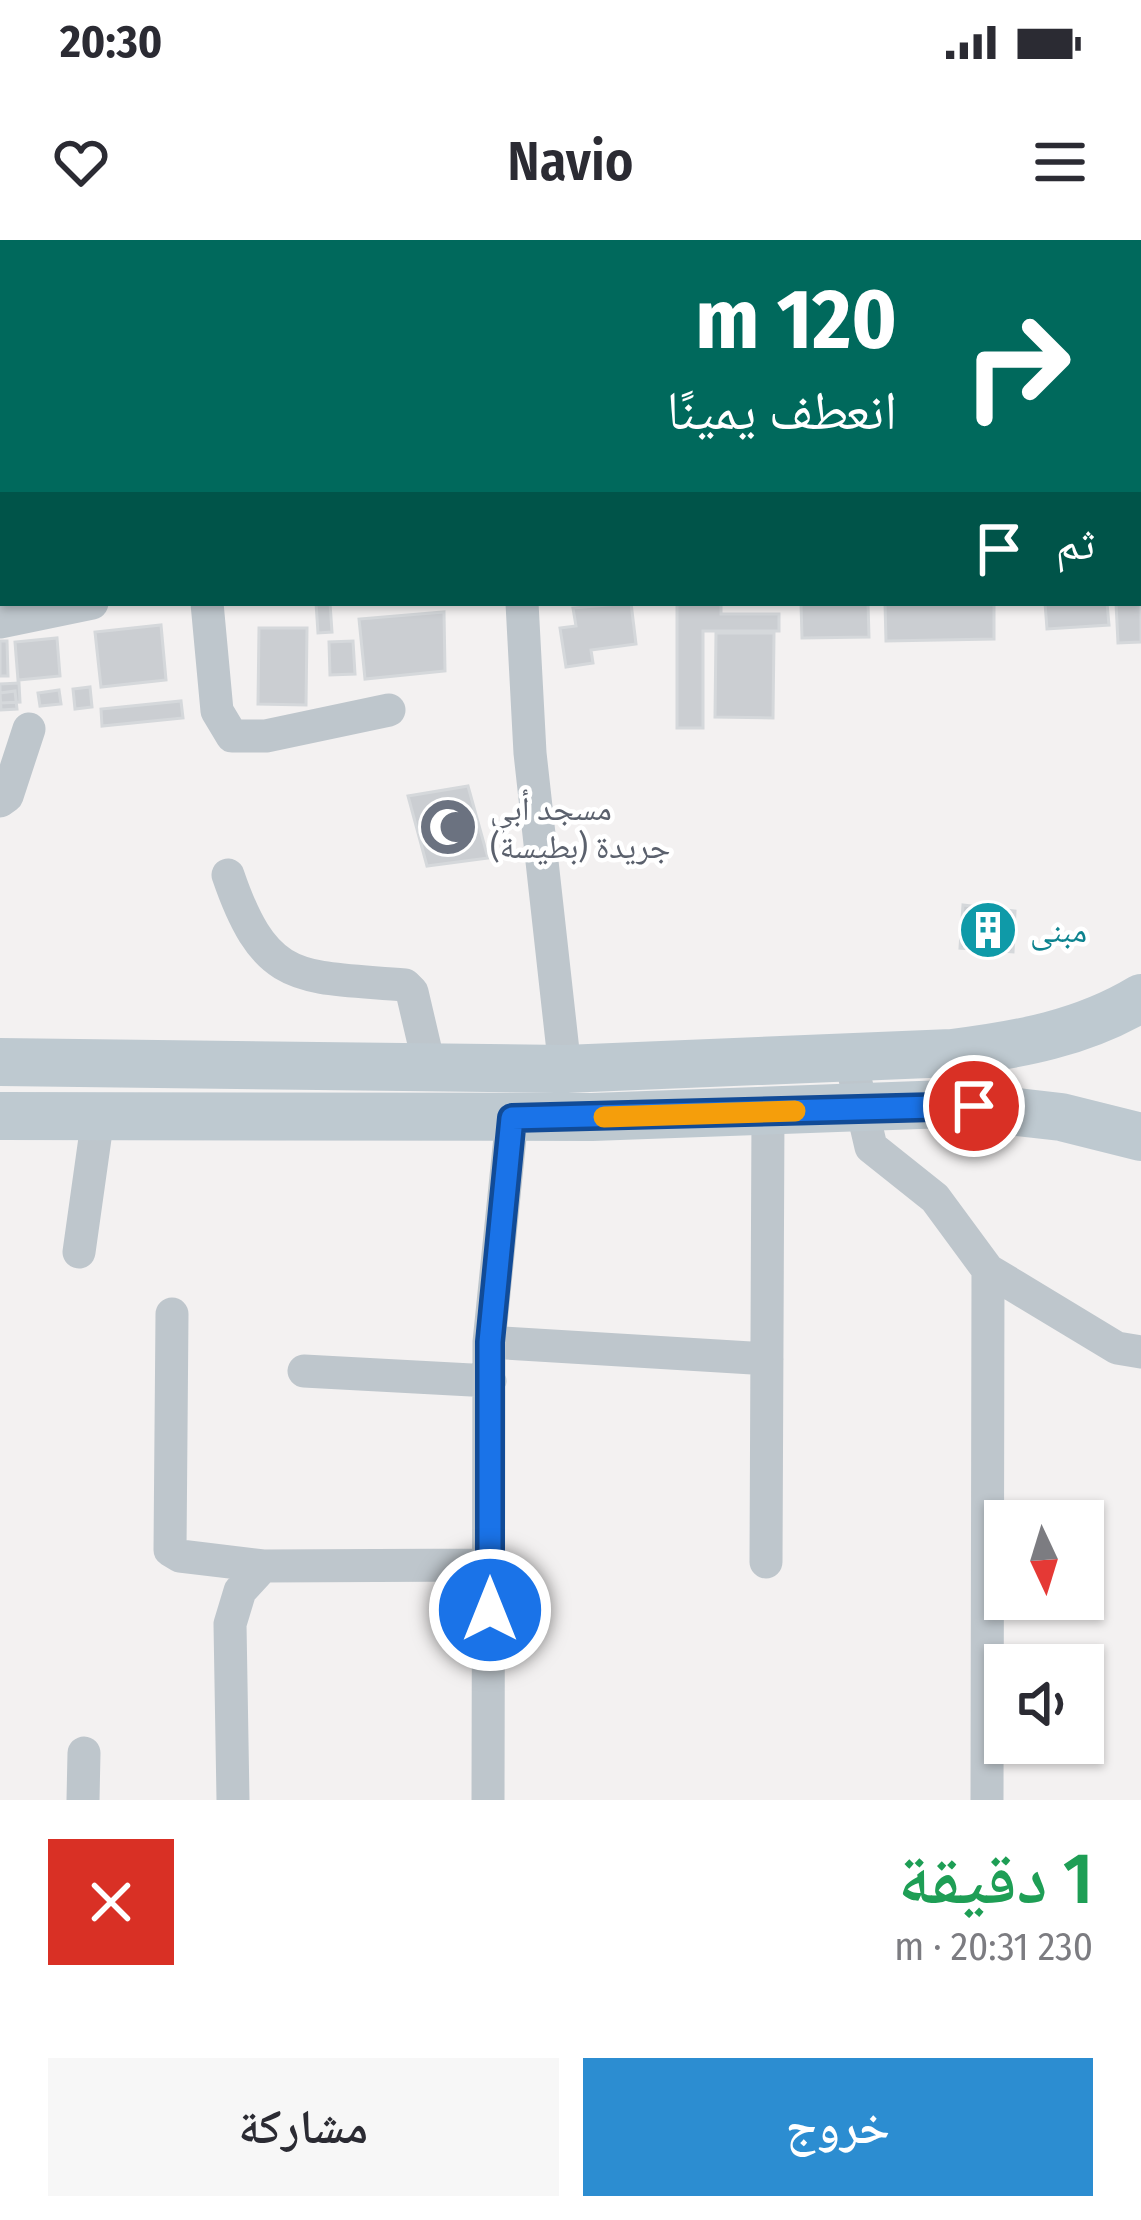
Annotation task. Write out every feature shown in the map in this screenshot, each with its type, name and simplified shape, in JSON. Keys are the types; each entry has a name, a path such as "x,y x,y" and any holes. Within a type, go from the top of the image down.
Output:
{"main road":[{"path":"0,1062 565,1069 850,1057 1016,1046 1077,1029 1141,998"},
{"path":"0,1116 512,1118 768,1113 862,1106 1000,1108 1141,1137"}],"street":[{"path":"0,622 77,606"},
{"path":"207,606 217,711 232,736 266,736 389,710"},
{"path":"522,606 528,735 565,1069"},
{"path":"0,802 8,796 29,729"},
{"path":"228,875 245,927 267,956 302,974 405,986 412,992 430,1069"},
{"path":"850,1057 876,1154 934,1198 988,1270 1117,1348 1141,1352"},
{"path":"766,1562 768,1113"},
{"path":"79,1252 98,1117"},
{"path":"488,1800 490,1342 512,1118"},
{"path":"987,1800 988,1270"},
{"path":"172,1314 170,1550 180,1556 262,1566 490,1565"},
{"path":"490,1342 767,1359"},
{"path":"304,1371 490,1381"},
{"path":"233,1800 230,1624 240,1591 262,1566"},
{"path":"83,1800 84,1753"}],"building":[{"path":"316,606 330,606 332,632 318,633"},
{"path":"631,606 636,644 591,650 593,663 566,667 560,628 576,626 573,608"},
{"path":"677,606 721,606 721,614 779,614 779,631 703,631 703,728 677,728"},
{"path":"801,606 868,606 869,637 802,638"},
{"path":"885,606 994,606 994,639 886,641"},
{"path":"1045,606 1107,606 1109,625 1047,629"},
{"path":"1116,606 1141,606 1141,642 1118,643"},
{"path":"444,612 445,671 365,679 359,619"},
{"path":"161,625 166,680 101,687 95,632"},
{"path":"259,628 307,628 306,705 258,704"},
{"path":"716,633 774,633 773,718 715,717"},
{"path":"57,638 60,676 18,680 15,642"},
{"path":"0,641 7,641 8,676 0,676"},
{"path":"353,641 355,674 330,675 329,642"},
{"path":"19,683 20,702 0,703 0,684"},
{"path":"90,687 92,707 75,709 73,689"},
{"path":"59,690 61,704 40,706 38,693"},
{"path":"15,691 17,709 1,710 0,693"},
{"path":"181,701 183,718 102,726 101,709"},
{"name":"مسجد أبي جريدة (بطيسة)","path":"468,786 488,858 427,866 408,796"},
{"name":"مبنى","path":"963,905 1015,911 1013,952 960,948"}],"slow traffic":[{"path":"604,1117 795,1111"}],"place":[{"name":"مسجد أبي جريدة (بطيسة)","path":"448,827"},
{"name":"مبنى","path":"988,930"}],"route":[{"path":"490,1610 490,1342 512,1118 974,1106"}]}
